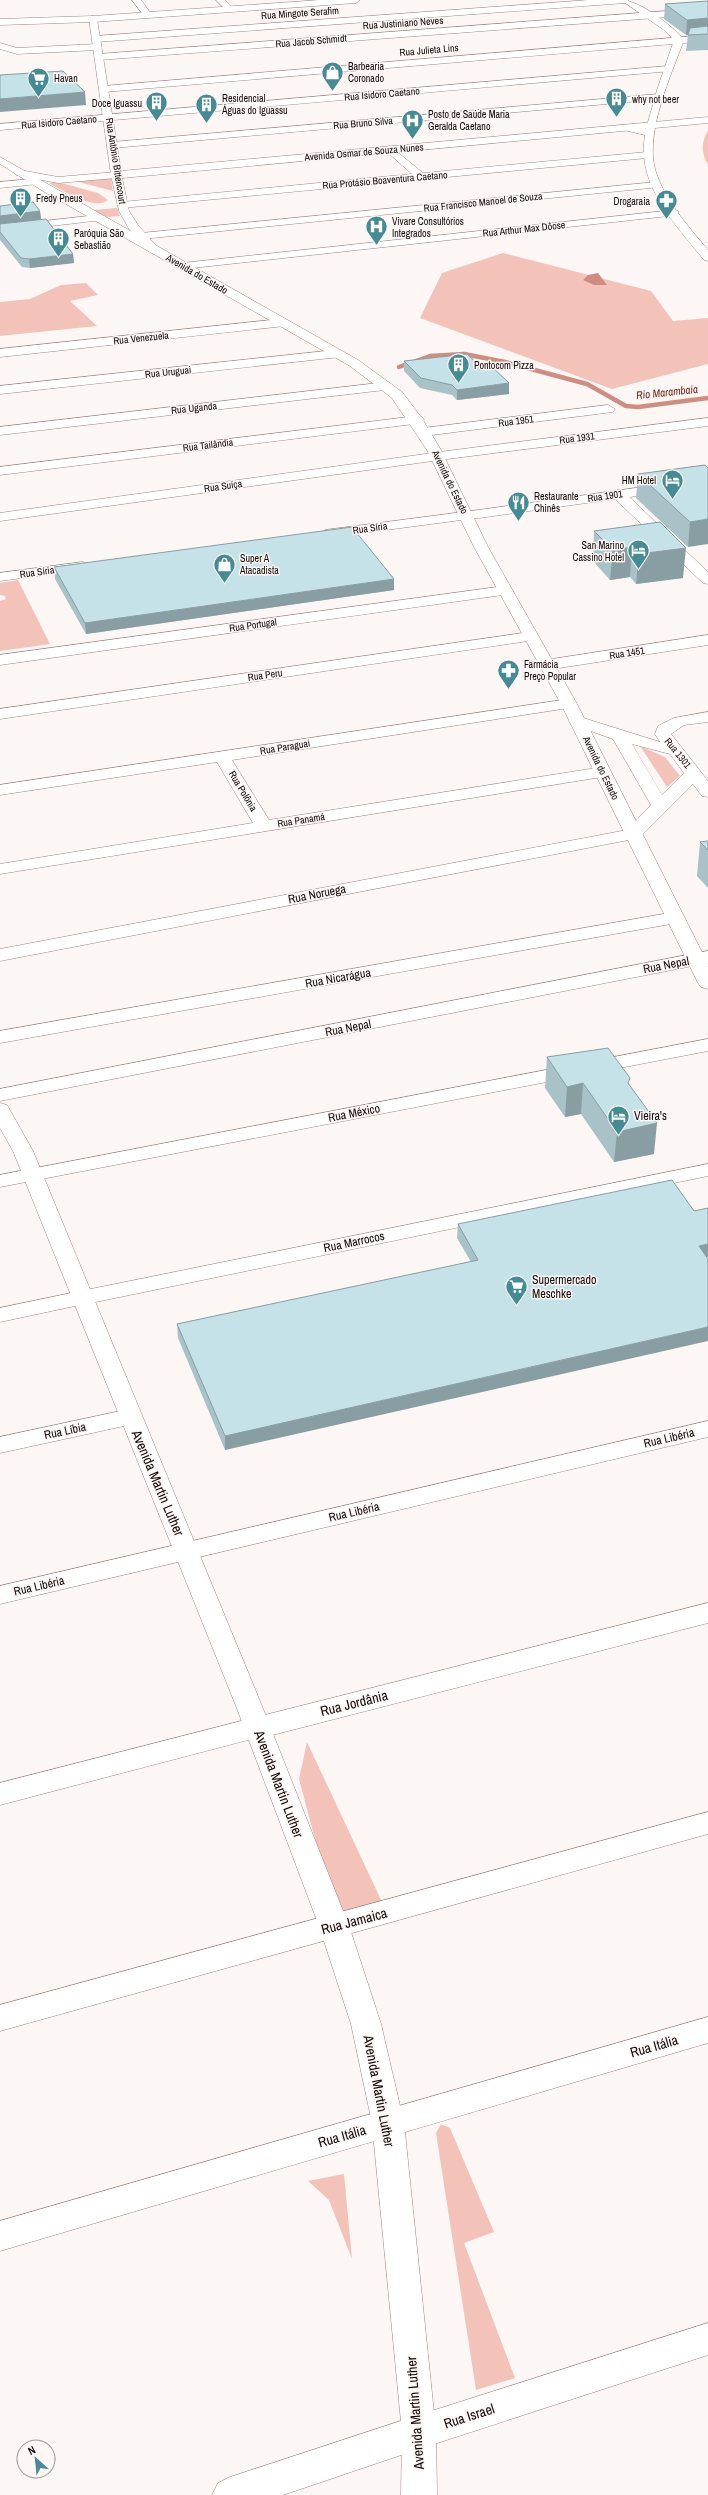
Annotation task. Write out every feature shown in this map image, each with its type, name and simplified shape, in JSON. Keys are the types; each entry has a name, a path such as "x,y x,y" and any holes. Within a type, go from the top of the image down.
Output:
{"street":[{"path":"136,0 148,15"},
{"path":"220,0 230,9"},
{"path":"0,22 93,19 356,0"},
{"path":"625,0 667,28 679,40 668,69 651,129 647,155 656,185 674,213 708,258"},
{"name":"Rua Mingote Serafim","path":"0,46 17,51 97,43 625,0"},
{"name":"Rua Justiniano Neves","path":"99,57 708,11"},
{"name":"Rua Antônio Bittencourt","path":"93,19 99,57 105,69 104,89 116,175 122,205 128,218 151,247"},
{"path":"652,29 667,28"},
{"name":"Rua Julieta Lins","path":"104,89 708,38"},
{"name":"Rua Isidoro Caetano","path":"0,127 668,69"},
{"name":"Rua Bruno Silva","path":"113,145 660,97"},
{"name":"Avenida Osmar de Souza Nunes","path":"20,173 58,180 621,128 651,129 704,120"},
{"path":"390,149 420,176"},
{"name":"Rua Protásio Boaventura Caetano","path":"122,205 647,155"},
{"name":"Avenida do Estado","path":"0,160 34,182 151,247 336,354 388,386 442,455 472,514 505,591 569,704 675,918 702,958 708,983"},
{"path":"0,185 34,182"},
{"name":"Rua Francisco Manoel de Souza","path":"142,236 656,185"},
{"name":"Rua Arthur Max Dôose","path":"183,266 674,213"},
{"path":"0,229 98,218"},
{"name":"Rua Venezuela","path":"0,352 281,323"},
{"name":"Rua Uruguai","path":"0,390 336,354"},
{"name":"Rua Uganda","path":"0,430 388,386"},
{"name":"Rua 1951","path":"420,426 608,409"},
{"name":"Rua 1931","path":"442,455 708,422"},
{"name":"Rua Tailândia","path":"0,471 420,426"},
{"name":"Rua Suíça","path":"0,517 442,455"},
{"name":"Rua 1901","path":"472,514 708,482"},
{"path":"618,494 708,580"},
{"name":"Rua Síria","path":"312,536 472,514"},
{"name":"Rua Síria","path":"0,577 94,565"},
{"name":"Rua Portugal","path":"0,660 505,591"},
{"name":"Rua Peru","path":"0,714 530,637"},
{"name":"Rua 1451","path":"546,665 708,640"},
{"name":"Rua Paraguai","path":"0,790 569,704"},
{"name":"Rua 1301","path":"708,717 680,721 664,728 663,734 708,792"},
{"path":"577,721 619,736 677,751"},
{"path":"619,736 660,806"},
{"name":"Rua Polônia","path":"222,757 264,826"},
{"name":"Rua Panamá","path":"0,869 602,772"},
{"path":"633,834 694,773"},
{"name":"Rua Noruega","path":"0,955 633,834"},
{"name":"Rua Nicarágua","path":"0,1037 675,918"},
{"name":"Rua Nepal","path":"0,1095 702,958"},
{"name":"Rua México","path":"0,1181 708,1045"},
{"name":"Avenida Martin Luther","path":"0,1108 23,1151 81,1298 257,1728 334,1926 366,2024 388,2123 419,2432 419,2495"},
{"name":"Rua Marrocos","path":"0,1315 708,1170"},
{"name":"Rua Líbia","path":"0,1445 130,1417"},
{"name":"Rua Libéria","path":"0,1596 708,1429"},
{"name":"Rua Jordânia","path":"0,1794 708,1613"},
{"name":"Rua Jamaica","path":"0,2018 708,1823"},
{"name":"Rua Itália","path":"0,2236 708,2030"},
{"name":"Rua Israel","path":"230,2495 419,2432 708,2339"}],"shaded area":[{"path":"708,130 708,165 703,152 703,143"},
{"path":"111,177 113,191 71,180"},
{"path":"58,182 98,193 108,200 102,203 87,201 49,183"},
{"path":"117,208 120,216 106,217 93,210"},
{"path":"503,253 651,291 673,321 708,318 708,364 612,389 420,318 442,273"},
{"path":"598,273 607,285 594,285 583,280 588,275"},
{"path":"86,283 98,295 70,301 97,326 0,336 0,302 30,299 61,285"},
{"path":"18,580 50,644 0,651 0,601 6,599 5,596 0,595 0,583"},
{"path":"640,746 665,757 680,776 667,787"},
{"path":"307,1742 382,1902 335,1914 299,1779"},
{"path":"441,2124 450,2128 494,2232 464,2243 515,2378 476,2390 436,2133"},
{"path":"344,2174 352,2259 329,2200 308,2181"}],"building":[{"path":"708,1 708,18 687,20 665,4"},
{"path":"708,26 708,34 688,35 690,28"},
{"path":"63,71 85,92 0,99 0,75"},
{"path":"33,202 40,211 0,216 0,206"},
{"path":"46,219 73,254 29,259 21,258 0,232 0,224"},
{"path":"467,354 478,364 488,363 509,383 457,390 452,385 421,378 404,361"},
{"path":"705,465 708,468 708,519 690,522 638,474"},
{"path":"660,522 686,548 639,554 632,547 613,550 594,531"},
{"name":"Super A Atacadista","path":"352,527 394,579 85,623 54,567"},
{"path":"708,841 708,850 700,842"},
{"path":"608,1048 630,1078 628,1083 657,1123 617,1132 583,1083 567,1087 547,1057"},
{"name":"Supermercado Meschke","path":"672,1180 694,1211 708,1208 708,1244 699,1246 708,1259 708,1327 225,1436 177,1324 478,1260 458,1224"}],"waterway":[{"name":"Rio Marambaia","path":"399,367 430,356 464,354 505,362 587,384 626,406 638,407 708,398"}],"place":[{"name":"Barbearia Coronado","path":"332,92"},
{"name":"Havan","path":"39,98"},
{"name":"why not beer","path":"616,118"},
{"name":"Doce Iguassu","path":"157,122"},
{"name":"Residencial Águas do Iguassu","path":"207,124"},
{"name":"Posto de Saúde Maria Geralda Caetano","path":"412,140"},
{"name":"Fredy Pneus","path":"20,218"},
{"name":"Drogaraia","path":"666,220"},
{"name":"Vivare Consultórios Integrados","path":"376,246"},
{"name":"Paróquia São Sebastião","path":"58,258"},
{"name":"Pontocom Pizza","path":"458,384"},
{"name":"HM Hotel","path":"672,500"},
{"name":"Restaurante Chinês","path":"519,522"},
{"name":"San Marino Cassino Hotel","path":"639,570"},
{"name":"Super A Atacadista","path":"224,584"},
{"name":"Farmácia Preço Popular","path":"509,690"},
{"name":"Vieira's","path":"619,1136"},
{"name":"Supermercado Meschke","path":"516,1306"}]}
